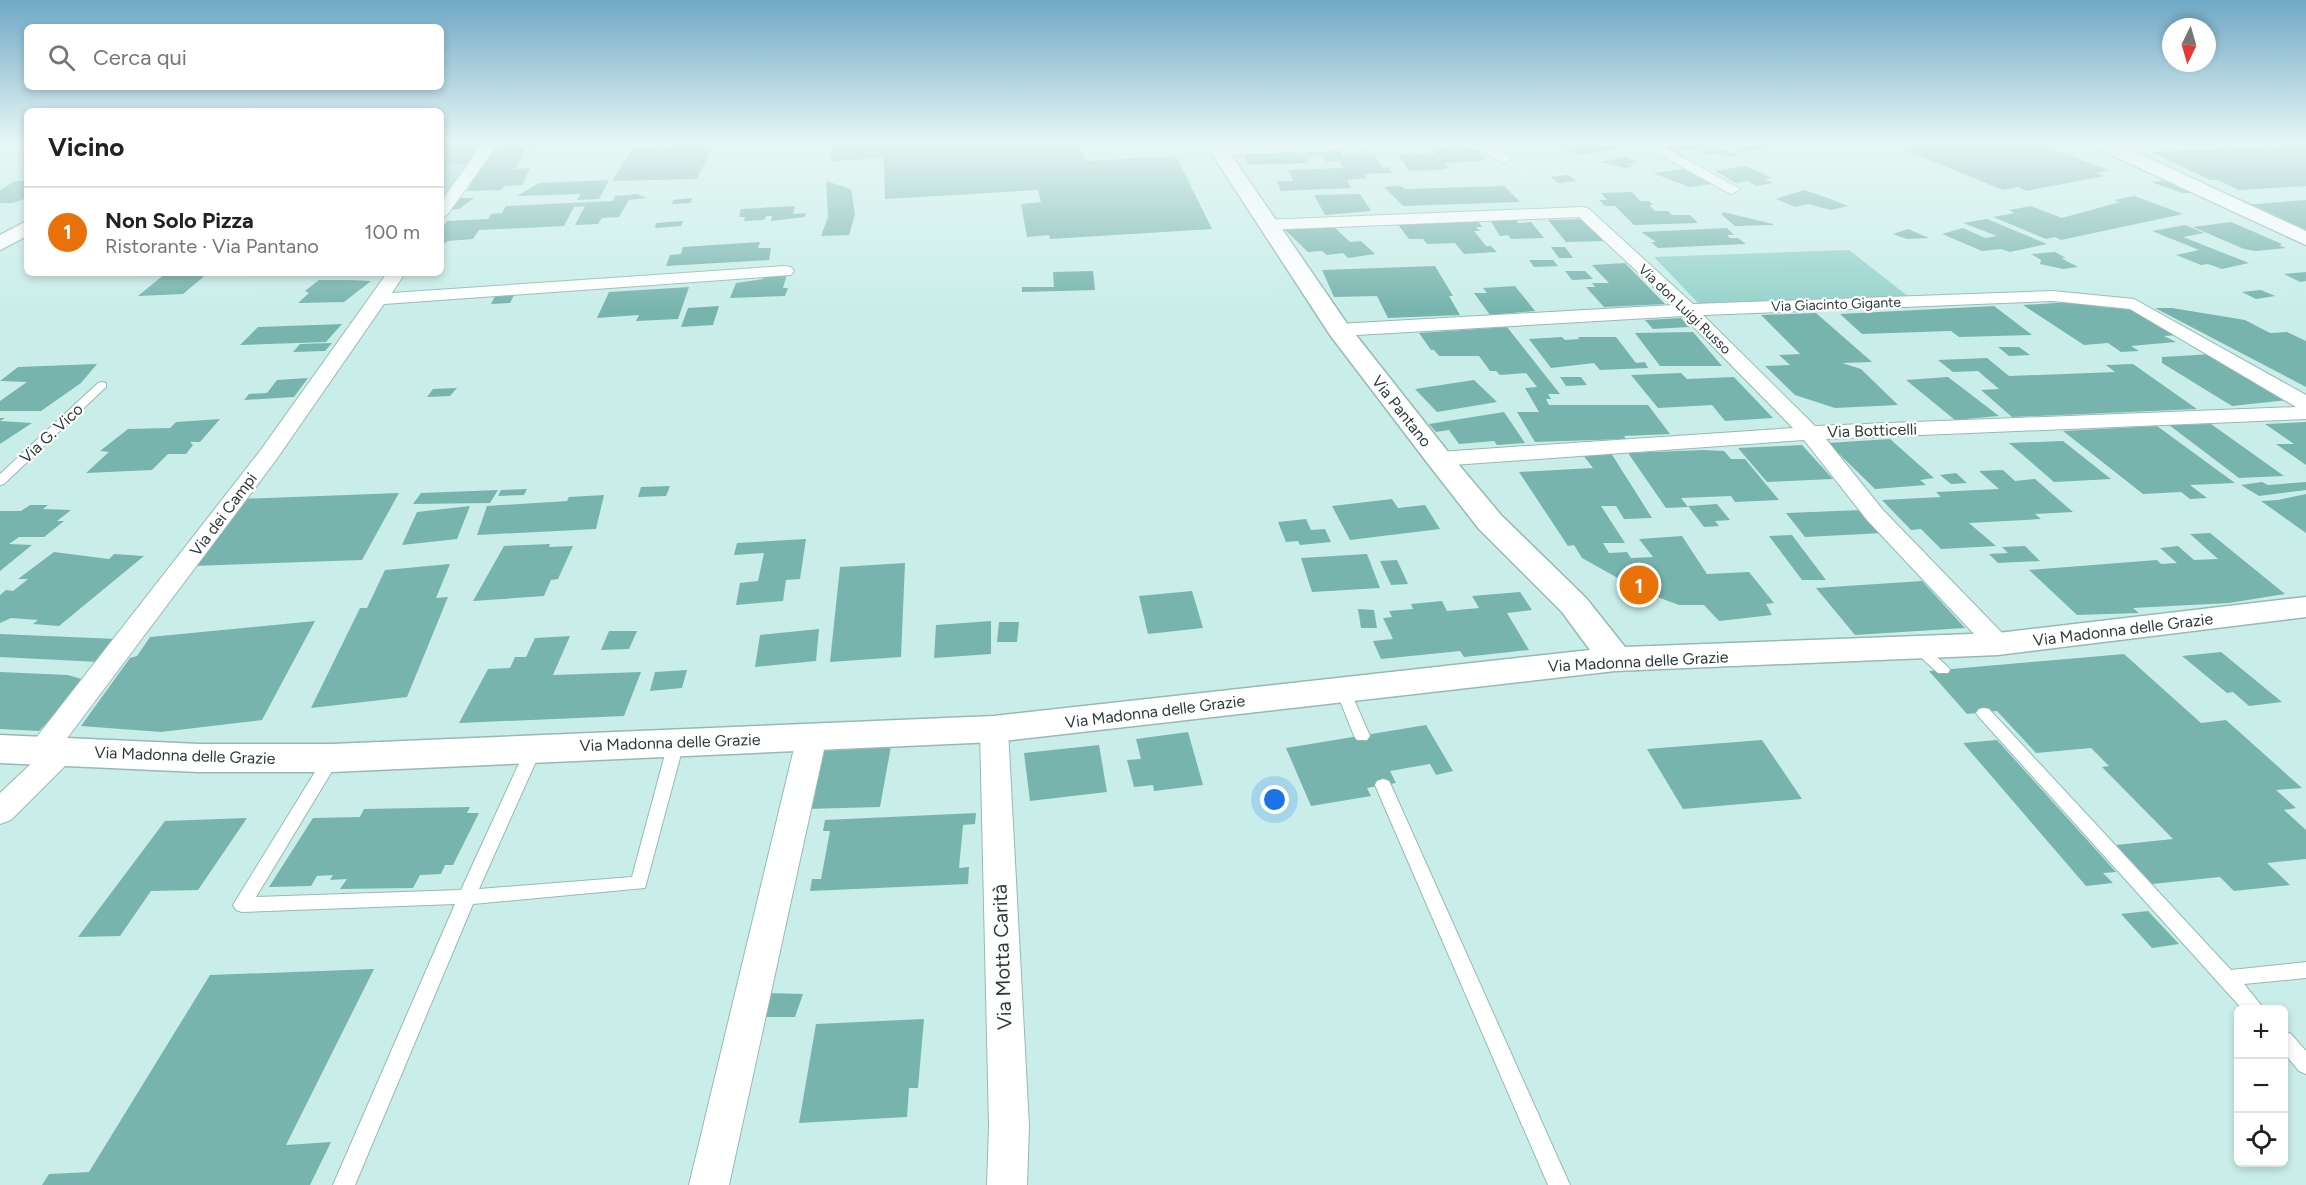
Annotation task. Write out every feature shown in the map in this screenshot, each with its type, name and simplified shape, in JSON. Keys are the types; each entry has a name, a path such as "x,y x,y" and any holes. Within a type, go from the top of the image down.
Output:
{"main road":[{"name":"Via Pantano","path":"1249,198 1339,330 1439,459 1490,522 1574,605 1615,658"},
{"path":"2219,198 2306,239"},
{"path":"0,244 24,229"},
{"name":"Via Madonna delle Grazie","path":"0,749 199,758 332,758 994,729 1615,658 1931,660 1998,644 2306,607"}],"street":[{"name":"Via don Luigi Russo","path":"1266,225 1583,212 1688,310 1810,433 1875,515 1998,644"},
{"path":"379,299 785,271"},
{"name":"Via dei Campi","path":"0,812 52,750 294,419 394,276"},
{"name":"Via Giacinto Gigante","path":"1339,330 1688,310 2053,296 2134,304 2306,404"},
{"name":"Via Botticelli","path":"1439,459 1810,433 2306,413"},
{"name":"Via Motta Carità","path":"994,729 1009,1126 1007,1185"},
{"path":"708,1185 812,736"}],"lane":[{"name":"Via G. Vico","path":"0,481 102,385"},
{"path":"1342,688 1362,736"},
{"path":"1984,713 2252,1005"},
{"path":"332,758 242,905 466,897 639,883 676,743"},
{"path":"344,1185 466,897 534,748"},
{"path":"1383,785 1559,1185"},
{"path":"2228,978 2306,970"},
{"path":"2288,1045 2306,1065"}],"shaded area":[{"path":"1849,250 1909,297 1700,305 1654,257"}],"building":[{"path":"0,198 24,198 13,203 0,203"},
{"path":"456,198 474,198 459,209 446,210"},
{"path":"578,198 599,198 599,199 577,200"},
{"path":"614,198 644,198 629,200 619,217 602,218 598,224 575,225 585,206 574,207 564,226 479,230 473,239 448,241 444,244 444,225 447,221 488,219 491,214 502,213 506,206 613,201"},
{"path":"692,198 691,203 672,204 673,200"},
{"path":"827,198 852,198 855,214 849,235 821,236 828,217"},
{"path":"1040,198 1197,198 1212,229 1050,239 1049,235 1027,237 1021,204 1041,202"},
{"path":"1316,198 1363,198 1371,211 1325,215"},
{"path":"1395,198 1516,198 1520,202 1403,206"},
{"path":"1606,198 1638,198 1640,201 1649,201 1653,205 1649,205 1655,211 1668,211 1672,215 1690,215 1698,223 1634,225 1615,206 1605,206 1599,200 1607,200"},
{"path":"1828,198 1848,206 1831,210 1808,204 1795,207 1776,199"},
{"path":"2140,198 2183,214 2061,240 2055,237 2046,239 1993,217 2015,213 2009,210 2031,206 2062,218 2120,202 2114,200"},
{"path":"2306,200 2306,233 2243,205"},
{"path":"795,206 793,214 806,213 805,217 771,221 772,216 766,216 764,220 744,221 745,217 739,217 741,209"},
{"path":"1723,212 1773,225 1735,226 1722,215"},
{"path":"1586,219 1605,241 1566,242 1548,220"},
{"path":"1987,219 2047,244 2010,252 2001,249 1982,251 1942,234 1963,228 1985,238 1997,236 1963,223"},
{"path":"1441,220 1444,223 1478,221 1482,227 1476,227 1480,231 1474,231 1486,246 1491,246 1497,252 1464,254 1455,243 1427,244 1423,239 1409,239 1396,222"},
{"path":"1490,220 1516,220 1518,223 1531,222 1544,238 1511,239 1508,235 1500,236"},
{"path":"683,221 681,226 655,228 656,223"},
{"path":"1329,222 1350,242 1361,241 1375,254 1348,258 1343,253 1327,255 1322,251 1308,252 1283,228"},
{"path":"2231,222 2282,244 2279,245 2286,248 2256,251 2244,249 2193,227"},
{"path":"2185,225 2204,233 2183,237 2249,263 2222,269 2208,264 2201,265 2176,255 2199,250 2152,231"},
{"path":"1727,228 1734,235 1727,235 1730,238 1738,238 1746,244 1658,248 1651,242 1656,242 1641,232"},
{"path":"1908,229 1929,238 1907,239 1893,234"},
{"path":"760,242 758,248 771,248 769,260 666,266 670,255 681,254 683,247"},
{"path":"1551,247 1565,247 1573,258 1559,258"},
{"path":"2055,252 2078,267 2063,269 2040,264 2041,260 2031,254"},
{"path":"1529,260 1553,260 1558,266 1534,267"},
{"path":"1625,263 1665,304 1604,307 1586,287 1595,287 1592,283 1609,283 1592,265"},
{"path":"1435,266 1453,296 1449,296 1460,315 1388,318 1377,296 1334,297 1322,270"},
{"path":"1093,271 1095,290 1022,292 1022,287 1054,287 1053,272"},
{"path":"1565,271 1585,271 1593,279 1572,280"},
{"path":"2306,272 2306,281 2300,282 2284,274"},
{"path":"787,274 783,288 788,288 785,296 730,298 736,283 763,279 764,275"},
{"path":"162,276 204,276 183,294 138,296"},
{"path":"319,280 371,281 344,302 298,303 309,293 305,291"},
{"path":"1515,286 1535,311 1490,315 1474,293 1487,293 1483,288"},
{"path":"689,287 678,319 636,321 639,315 597,318 609,292"},
{"path":"2261,290 2275,296 2256,299 2242,292"},
{"path":"514,295 510,303 491,304 495,296"},
{"path":"2088,301 2099,307 2136,309 2179,335 2164,336 2176,342 2131,346 2139,351 2121,352 2108,343 2084,345 2023,305"},
{"path":"719,306 713,325 681,327 688,308"},
{"path":"1994,306 2032,335 1959,337 1951,331 1862,334 1840,314"},
{"path":"2155,308 2172,308 2245,320 2270,333 2287,332 2306,341 2306,387"},
{"path":"1816,313 1872,362 1842,363 1861,369 1898,405 1835,408 1795,395 1765,366 1790,365 1779,355 1800,354 1761,315"},
{"path":"1681,318 1690,327 1653,329 1645,320"},
{"path":"342,324 326,342 240,345 258,327"},
{"path":"1507,327 1560,394 1548,394 1551,399 1546,399 1549,405 1648,405 1670,434 1624,436 1626,439 1535,442 1517,412 1539,412 1525,388 1537,387 1526,373 1500,375 1496,371 1490,371 1479,356 1439,356 1431,350 1419,333"},
{"path":"1693,332 1722,366 1660,366 1635,333"},
{"path":"1562,337 1565,340 1579,339 1578,337 1616,337 1636,363 1645,362 1648,368 1600,370 1594,363 1551,368 1529,339"},
{"path":"332,343 325,351 293,352 300,344"},
{"path":"1998,347 2019,347 2030,355 2009,356"},
{"path":"2213,354 2288,400 2232,406 2162,363 2162,357"},
{"path":"1987,358 2009,376 2115,372 2106,365 2133,364 2197,409 2012,417 1981,390 1999,389 1978,371 1953,372 1938,360"},
{"path":"97,364 81,383 41,411 0,411 0,401 27,382 0,381 18,367"},
{"path":"1681,373 1687,379 1734,377 1773,418 1725,421 1712,405 1658,408 1631,375"},
{"path":"1560,377 1581,377 1587,385 1566,386"},
{"path":"1948,377 1999,416 1955,420 1906,380"},
{"path":"308,378 294,397 244,400 249,394 267,393 277,380"},
{"path":"1474,380 1497,402 1437,412 1415,389"},
{"path":"457,388 450,396 427,397 433,389"},
{"path":"1504,412 1525,443 1497,445 1494,441 1459,444 1449,430 1436,432 1429,424"},
{"path":"220,419 200,442 190,442 193,445 186,454 168,454 152,470 86,473 109,452 100,451 128,429 170,428 176,422"},
{"path":"0,421 32,423 0,444"},
{"path":"2306,422 2306,465 2276,444 2294,444 2265,424"},
{"path":"2211,424 2284,476 2239,478 2169,425"},
{"path":"2157,426 2235,483 2190,485 2207,498 2190,499 2181,492 2143,494 2063,431"},
{"path":"1890,439 1934,478 1920,480 1926,485 1875,489 1828,443"},
{"path":"2063,441 2111,479 2054,482 2009,443"},
{"path":"1802,445 1833,479 1767,482 1738,448"},
{"path":"1724,451 1731,459 1745,459 1779,500 1735,502 1731,496 1681,498 1688,507 1666,508 1628,453"},
{"path":"1611,453 1652,518 1624,519 1616,506 1601,506 1625,543 1603,543 1609,553 1627,552 1631,558 1653,557 1639,539 1682,536 1707,574 1749,572 1774,603 1766,604 1772,615 1719,621 1704,605 1679,605 1641,591 1582,558 1574,545 1568,546 1519,472 1593,468 1583,455"},
{"path":"2003,470 2015,481 2035,479 2073,512 2035,514 2041,519 1969,523 1996,546 1941,549 1921,529 1911,530 1882,500 1941,497 1936,492 1999,489 1979,471"},
{"path":"1956,473 1967,483 1951,484 1940,475"},
{"path":"2262,482 2268,485 2306,482 2306,490 2259,496 2241,485"},
{"path":"670,486 666,496 638,497 641,487"},
{"path":"527,489 524,495 498,496 501,490"},
{"path":"498,490 490,503 413,504 421,493"},
{"path":"399,493 362,560 192,566 239,499"},
{"path":"2306,494 2306,533 2261,501 2278,500"},
{"path":"604,495 596,529 477,535 487,506 567,501 569,497"},
{"path":"1392,499 1398,508 1425,505 1440,529 1350,540 1332,506"},
{"path":"1717,504 1730,520 1715,521 1719,526 1704,527 1688,506"},
{"path":"30,505 48,505 43,509 71,510 57,521 64,521 44,537 19,537 9,544 32,545 0,571 0,511 21,511"},
{"path":"470,506 457,539 402,545 417,512"},
{"path":"1862,510 1883,533 1805,537 1786,513"},
{"path":"1306,519 1311,530 1325,529 1331,542 1300,545 1298,541 1286,542 1278,522"},
{"path":"2210,533 2285,594 2229,603 2133,608 2139,613 2077,615 2029,570 2157,560 2161,564 2177,563 2160,548 2178,546 2194,560 2218,559 2190,534"},
{"path":"1792,535 1826,580 1802,580 1769,536"},
{"path":"806,539 800,579 786,580 783,601 736,605 740,583 758,581 764,553 734,555 737,543"},
{"path":"550,544 549,547 573,546 558,579 551,580 544,596 473,601 504,546"},
{"path":"2025,546 2040,561 1998,563 1989,554 2008,553 2002,547"},
{"path":"54,552 109,559 114,554 144,556 59,626 33,624 38,620 11,618 0,623 0,595 6,590 13,591 28,579 18,579"},
{"path":"1367,554 1380,588 1312,592 1301,558"},
{"path":"1397,560 1408,584 1391,585 1380,561"},
{"path":"905,563 901,657 830,662 840,567"},
{"path":"450,564 436,598 448,597 407,697 311,708 360,608 367,608 385,570"},
{"path":"1922,581 1965,628 1855,635 1816,588"},
{"path":"1192,591 1203,628 1148,634 1139,596"},
{"path":"1520,592 1532,610 1507,613 1529,650 1464,657 1460,651 1381,659 1373,641 1393,639 1383,618 1392,617 1389,611 1413,609 1411,604 1442,601 1447,611 1479,608 1472,596"},
{"path":"1358,609 1374,610 1377,628 1361,628"},
{"path":"315,621 262,720 161,732 81,726 130,658 137,656 150,637"},
{"path":"991,621 991,654 934,658 936,625"},
{"path":"999,622 1019,622 1017,642 997,642"},
{"path":"819,629 816,661 755,667 760,635"},
{"path":"609,631 637,631 629,649 601,650"},
{"path":"0,634 117,639 99,662 0,657"},
{"path":"570,636 553,675 641,672 624,716 459,723 488,669 510,668 515,657 526,657 535,638"},
{"path":"2221,652 2282,702 2249,706 2233,692 2227,693 2182,656"},
{"path":"2124,654 2201,723 2226,720 2302,788 2276,790 2296,808 2284,810 2306,830 2306,859 2267,863 2290,885 2234,891 2220,877 2152,884 2116,845 2173,839 2102,767 2109,766 2091,748 2036,753 1997,711 1967,714 1929,671"},
{"path":"687,670 682,688 650,691 655,672"},
{"path":"0,672 68,675 88,681 39,731 0,729"},
{"path":"1426,725 1453,771 1436,775 1430,764 1390,771 1396,783 1367,788 1371,796 1311,806 1286,748"},
{"path":"1188,732 1203,785 1154,791 1153,785 1134,787 1127,760 1141,759 1136,739"},
{"path":"1762,740 1802,799 1683,809 1647,749"},
{"path":"1997,740 2116,872 2103,873 2113,883 2086,886 1963,743"},
{"path":"1099,745 1107,792 1030,801 1024,753"},
{"path":"891,746 880,807 805,809 819,748"},
{"path":"470,807 467,813 479,813 453,865 445,865 441,874 420,875 413,888 340,889 347,879 330,880 333,875 317,876 311,886 269,887 313,818 360,817 364,809"},
{"path":"976,813 975,824 963,825 959,868 969,867 968,884 810,891 812,879 821,879 830,831 823,831 825,820"},
{"path":"247,818 198,890 151,891 120,936 78,937 165,821"},
{"path":"2148,911 2179,944 2152,948 2121,914"},
{"path":"374,969 286,1145 331,1142 310,1185 42,1185 49,1174 89,1172 210,975"},
{"path":"765,993 803,994 795,1017 760,1017"},
{"path":"924,1019 918,1088 909,1088 907,1117 799,1123 816,1024"}],"place":[{"name":"Non Solo Pizza","path":"1639,585"}]}
